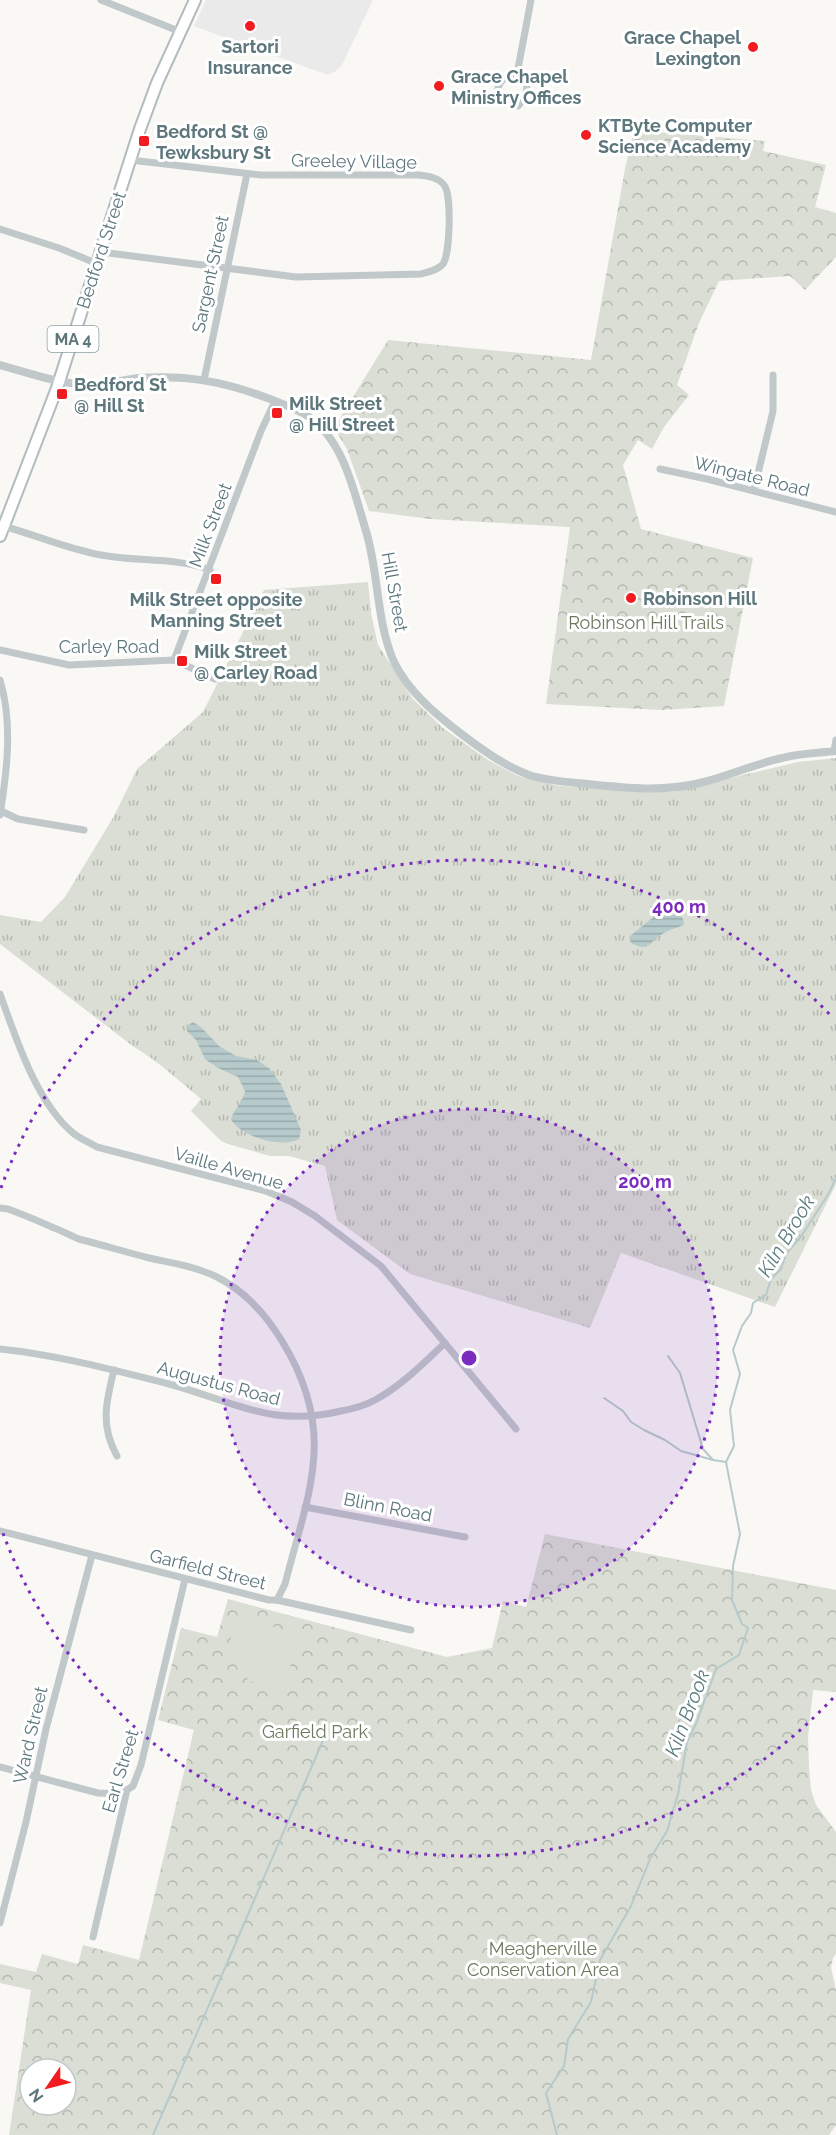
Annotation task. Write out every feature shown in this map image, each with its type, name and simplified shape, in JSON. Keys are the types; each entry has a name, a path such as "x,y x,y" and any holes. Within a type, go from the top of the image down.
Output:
{"main road":[{"name":"Bedford Street","path":"2,531 59,381 157,83 195,0"}],"street":[{"path":"101,0 180,32"},
{"path":"517,74 531,0"},
{"path":"517,74 527,83 527,90 518,106 507,103 500,97 497,88 505,76 517,74"},
{"path":"130,160 247,174"},
{"name":"Sargent Street","path":"204,380 247,174"},
{"name":"Greeley Village","path":"227,268 296,277 421,274 442,266 446,257 449,200 443,183 434,177 247,174"},
{"path":"0,229 59,248 98,264"},
{"path":"101,252 227,268"},
{"name":"Hill Street","path":"0,365 59,381 91,385 135,378 172,377 221,382 274,401 308,417 324,430 338,451 371,549 387,644 401,674 411,688 443,720 490,755 518,770 542,778 619,788 657,789 701,783 782,758 835,751"},
{"path":"754,490 773,411 773,375"},
{"name":"Milk Street","path":"174,660 274,401"},
{"name":"Wingate Road","path":"660,469 754,490 836,513"},
{"path":"2,531 101,555 197,565 210,570"},
{"name":"Carley Road","path":"0,650 69,665 174,660 215,679"},
{"path":"0,680 4,693 7,738 0,813 18,819 84,830"},
{"path":"835,751 836,740"},
{"name":"Vaille Avenue","path":"0,994 30,1070 57,1115 75,1135 97,1147 249,1186 292,1202 340,1233 381,1266 516,1429"},
{"path":"0,1208 8,1209 75,1238 189,1266 230,1283 249,1298 265,1316 289,1352 302,1379 310,1401 315,1444 314,1466 305,1507 285,1584 277,1600"},
{"name":"Augustus Road","path":"0,1348 59,1356 190,1390 246,1410 285,1417 312,1417 360,1407 376,1400 406,1378 445,1342"},
{"path":"114,1370 107,1399 106,1423 109,1441 117,1456"},
{"name":"Blinn Road","path":"305,1507 465,1537"},
{"name":"Garfield Street","path":"0,1531 269,1600 411,1630"},
{"name":"Ward Street","path":"0,1923 26,1822 34,1777 92,1555"},
{"name":"Earl Street","path":"93,1937 126,1790 133,1786 141,1765 185,1579"},
{"path":"0,1767 98,1793 119,1794 126,1790"}],"shaded area":[{"path":"206,0 373,0 342,65 328,75 194,26"},
{"path":"668,905 674,906 683,919 684,925 664,933 645,947 631,943 629,937"},
{"path":"193,1022 219,1046 236,1056 257,1060 269,1068 281,1084 301,1130 299,1139 292,1142 272,1142 243,1131 236,1125 231,1119 245,1091 238,1077 205,1059 196,1040 187,1031"}],"green space":[{"name":"Robinson Hill Trails","path":"634,130 765,141 763,151 826,165 815,207 836,213 836,257 805,290 790,276 719,281 699,323 677,385 689,395 664,427 652,449 638,440 623,465 641,529 753,558 724,706 662,710 546,704 570,527 430,519 369,511 347,449 334,428 388,340 591,360"},
{"path":"368,582 371,613 378,645 413,699 443,728 488,760 518,776 560,786 672,792 798,762 836,758 836,1184 775,1307 621,1253 590,1328 410,1274 337,1220 325,1166 289,1156 270,1156 221,1141 191,1111 201,1099 160,1065 0,944 0,915 41,922 65,897 114,816 137,769 203,712 264,590"},
{"name":"Meagherville Conservation Area","path":"545,1534 836,1590 836,1692 813,1690 808,1737 811,1790 816,1805 836,1832 836,1954 831,1968 836,1990 836,2125 829,2135 9,2135 18,2076 18,2117 78,2117 78,2057 21,2057 31,1990 0,1983 0,1964 36,1972 42,1954 78,1964 83,1945 139,1960 194,1730 158,1720 181,1628 217,1637 228,1599 447,1657 492,1648 503,1601 526,1607"},
{"path":"235,1615 300,1635 281,1696 254,1683 237,1667 231,1645 231,1631"}],"waterway":[{"name":"Kiln Brook","path":"557,2135 546,2093 564,2066 568,2039 591,2002 600,1960 631,1906 650,1859 667,1831 678,1794 687,1742 716,1669 739,1655 748,1628 742,1624 732,1600 733,1566 740,1534 726,1462 734,1446 730,1410 740,1374 733,1350 742,1326 751,1313 753,1303 766,1295 771,1279 781,1269 786,1254 802,1235 836,1178"},
{"path":"668,1356 680,1373 703,1449 713,1460 726,1462"},
{"path":"604,1398 623,1411 631,1422 644,1430 681,1451 713,1460"},
{"path":"153,2135 324,1738"}],"place":[{"name":"Sartori Insurance","path":"250,26"},
{"name":"Grace Chapel Lexington","path":"753,47"},
{"name":"Grace Chapel Ministry Offices","path":"439,86"},
{"name":"KTByte Computer Science Academy","path":"586,135"},
{"name":"Bedford St @ Tewksbury St","path":"144,141"},
{"name":"Bedford St @ Hill St","path":"62,394"},
{"name":"Milk Street @ Hill Street","path":"277,413"},
{"name":"Milk Street opposite Manning Street","path":"216,579"},
{"name":"Robinson Hill","path":"631,598"},
{"name":"Milk Street @ Carley Road","path":"182,661"}],"park label":[{"name":"Garfield Park","path":"315,1731"}]}
